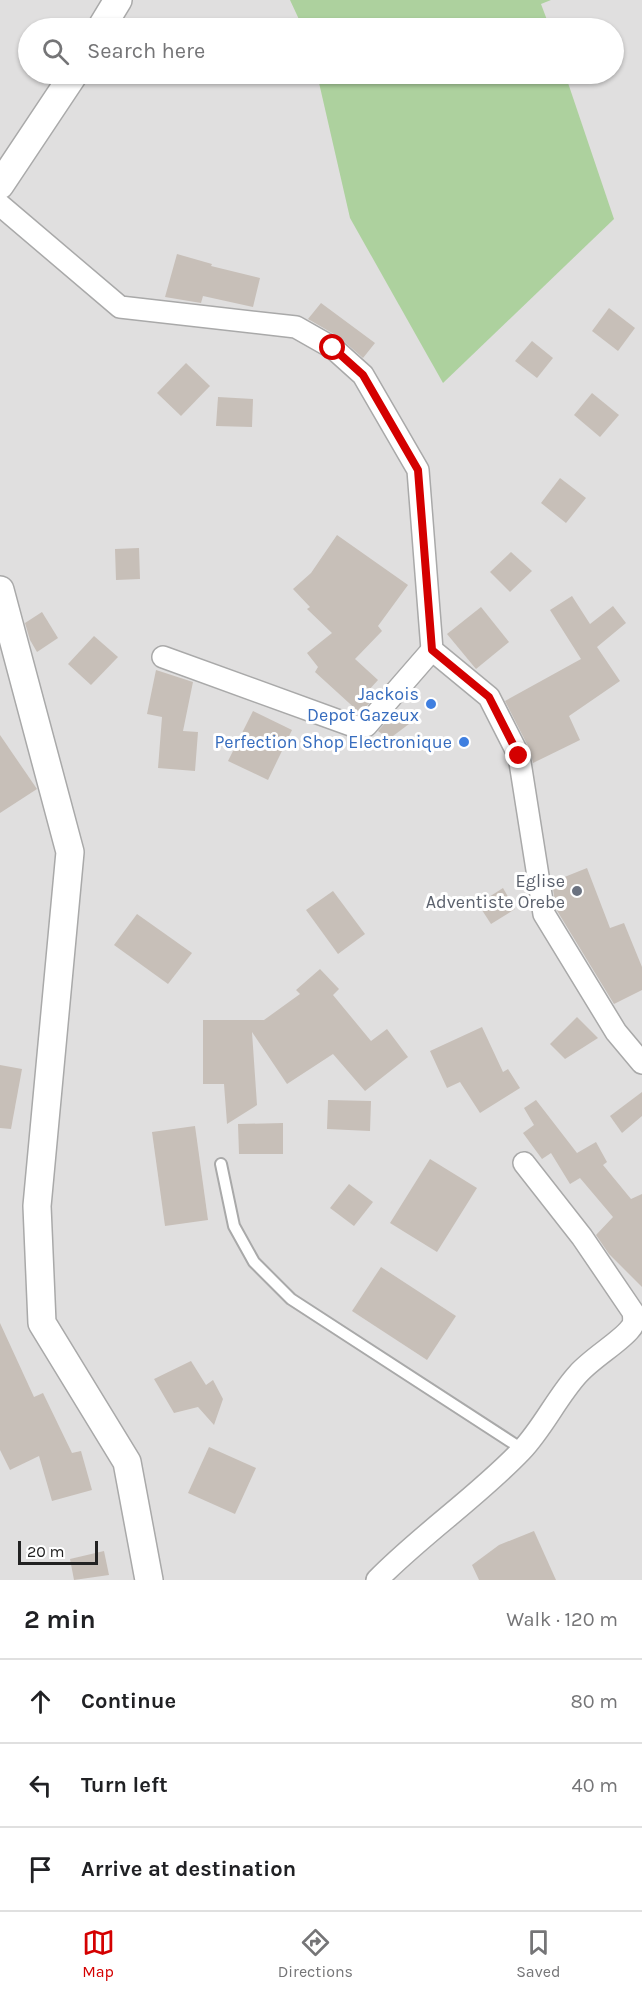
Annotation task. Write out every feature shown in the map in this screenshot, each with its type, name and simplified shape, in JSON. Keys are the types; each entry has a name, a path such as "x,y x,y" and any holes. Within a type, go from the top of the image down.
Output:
{"street":[{"path":"107,18 118,0"},
{"path":"0,185 67,84"},
{"path":"0,205 120,307 297,327 333,348 363,375 418,470 432,650 366,726 356,727 163,657"},
{"path":"0,590 70,852 37,1206 42,1323 127,1462 149,1580"},
{"path":"432,650 489,697 519,756 544,914 616,1032 642,1063"},
{"path":"377,1580 401,1555 492,1480 522,1449 577,1375 594,1357 630,1329 634,1321 633,1312 582,1237 524,1163"}],"lane":[{"path":"221,1164 234,1226 254,1262 291,1299 522,1449"}],"shaded area":[{"path":"0,0 642,0 642,1580 0,1580"}],"green space":[{"path":"290,0 551,0 541,4 546,18 298,18"},
{"path":"319,84 568,84 614,219 443,383 350,218"}],"building":[{"path":"177,254 212,264 211,266 260,278 253,307 203,296 201,303 165,297"},
{"path":"321,303 375,343 363,358 339,337 308,319"},
{"path":"609,308 635,328 618,351 592,331"},
{"path":"532,341 553,358 537,378 515,361"},
{"path":"186,363 210,386 181,416 157,393"},
{"path":"592,393 619,415 600,437 574,415"},
{"path":"218,397 253,399 252,427 216,426"},
{"path":"560,478 586,498 566,523 541,503"},
{"path":"337,535 408,585 378,626 382,631 355,659 378,680 367,692 374,698 360,713 315,672 318,667 307,653 332,633 307,609 310,607 293,589 311,573"},
{"path":"139,548 140,579 116,580 115,549"},
{"path":"511,552 532,571 510,592 490,572"},
{"path":"572,596 590,624 613,606 626,623 597,647 620,681 569,716 580,740 533,763 530,750 505,701 581,659 550,610"},
{"path":"481,607 509,642 476,669 447,634"},
{"path":"42,612 58,638 37,652 30,640 25,623"},
{"path":"94,636 118,657 91,685 68,664"},
{"path":"156,670 193,682 183,731 198,732 195,771 158,768 162,717 147,714"},
{"path":"253,711 292,730 268,780 228,761"},
{"path":"394,713 409,724 389,739 378,731"},
{"path":"0,735 37,789 0,813"},
{"path":"587,868 610,928 624,923 642,967 642,990 614,1004 556,909 552,882"},
{"path":"503,888 515,909 491,924 478,904"},
{"path":"333,891 365,934 338,954 306,910"},
{"path":"137,914 192,953 168,984 114,945"},
{"path":"320,969 339,989 333,995 371,1041 387,1029 408,1057 365,1091 333,1054 287,1084 252,1032 257,1105 227,1124 224,1084 203,1084 203,1020 264,1020 300,994 296,990"},
{"path":"577,1017 598,1038 565,1059 550,1044"},
{"path":"482,1027 503,1072 508,1069 520,1088 480,1113 460,1082 447,1088 430,1051"},
{"path":"0,1065 22,1069 11,1129 0,1128"},
{"path":"642,1092 642,1116 622,1133 610,1116"},
{"path":"328,1100 371,1101 370,1131 327,1129"},
{"path":"536,1100 577,1153 596,1142 607,1162 603,1165 631,1199 642,1194 642,1287 609,1254 596,1235 613,1217 580,1178 570,1184 551,1153 542,1159 523,1133 534,1125 524,1108"},
{"path":"283,1123 283,1154 239,1154 238,1124"},
{"path":"195,1126 208,1220 165,1226 152,1132"},
{"path":"430,1159 477,1188 437,1252 390,1223"},
{"path":"349,1184 373,1202 354,1226 330,1208"},
{"path":"381,1267 456,1316 427,1360 352,1311"},
{"path":"0,1323 34,1397 43,1393 72,1453 81,1451 92,1490 52,1501 39,1456 10,1470 0,1450"},
{"path":"191,1361 206,1385 213,1380 223,1399 214,1425 198,1407 174,1413 154,1379"},
{"path":"209,1447 256,1468 235,1514 188,1493"},
{"path":"534,1531 556,1580 479,1580 472,1565 499,1545"},
{"path":"104,1551 109,1575 74,1580 70,1559"}],"place":[{"name":"Jackois Depot Gazeux","path":"431,704"},
{"name":"Perfection Shop Electronique","path":"464,742"},
{"name":"Eglise Adventiste Orebe","path":"577,891"}],"route":[{"path":"333,348 363,375 418,470 432,650 489,697 519,756"}]}
